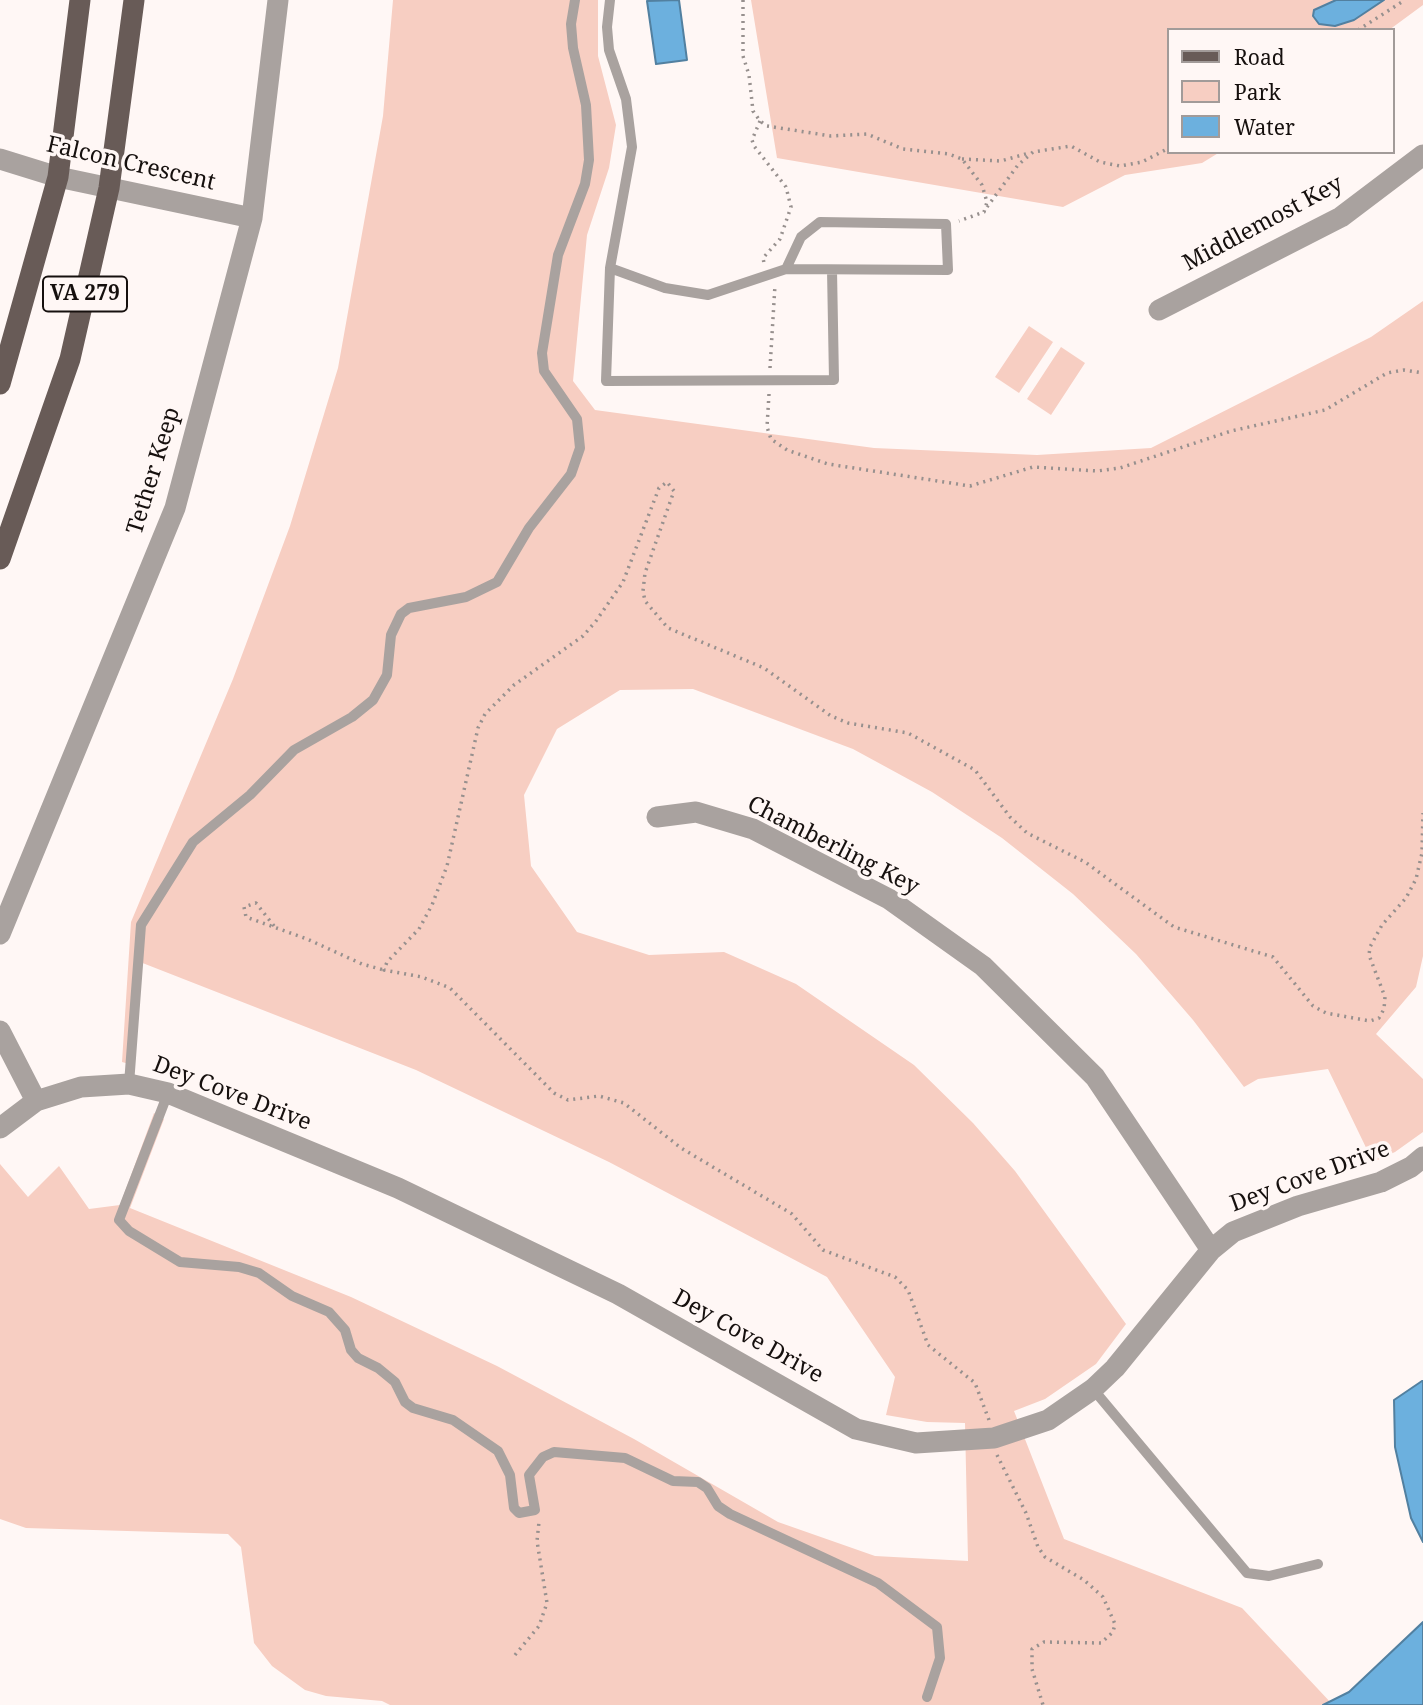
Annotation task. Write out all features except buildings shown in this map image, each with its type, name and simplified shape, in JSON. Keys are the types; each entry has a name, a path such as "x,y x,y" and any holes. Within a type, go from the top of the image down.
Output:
{"main road":[{"name":"VA 279","path":"0,384 58,177 79,0"},
{"name":"VA 279","path":"0,559 70,359 109,188 134,0"}],"street":[{"name":"Tether Keep","path":"0,934 175,508 252,218 278,0"},
{"name":"Middlemost Key","path":"1158,310 1341,217 1423,155"},
{"name":"Falcon Crescent","path":"0,159 58,177 252,218"},
{"name":"Chamberling Key","path":"657,817 696,812 753,829 889,899 983,967 1095,1077 1211,1250"},
{"path":"0,1031 36,1101"},
{"name":"Dey Cove Drive","path":"0,1128 36,1101 81,1087 129,1084 168,1093 398,1188 618,1294 856,1429 916,1443 994,1438 1048,1420 1093,1389 1115,1368 1211,1250 1233,1232 1263,1218 1381,1182 1411,1167 1423,1157"}],"lane":[{"path":"129,1084 141,925 193,842 250,794 294,750 352,717 373,700 387,675 391,635 401,614 409,608 466,597 498,582 529,528 572,474 580,448 577,419 544,371 541,353 558,255 585,184 589,160 586,105 573,48 571,24 575,0"},
{"path":"610,0 607,27 609,50 626,99 632,147 610,268 606,381 834,380 832,270"},
{"path":"610,268 665,288 708,295 786,269 948,270 946,224 820,222 801,237 786,269"},
{"path":"168,1093 119,1220 129,1231 180,1262 239,1267 260,1273 292,1296 329,1312 345,1330 351,1350 358,1359 378,1368 395,1382 405,1402 413,1408 453,1420 498,1451 510,1475 514,1508 519,1513 535,1510 529,1475 543,1457 554,1452 571,1451 625,1458 673,1481 698,1482 707,1488 718,1506 730,1514 878,1583 937,1627 940,1658 927,1696"},
{"path":"1093,1389 1247,1573 1269,1576 1318,1564"}],"path":[{"path":"743,0 743,56 750,75 753,111 767,126 831,136 867,134 903,149 949,154 962,159 1001,161 1071,146 1100,162 1120,166 1142,162 1168,149"},
{"path":"1361,28 1405,0"},
{"path":"760,121 752,140 754,146 786,187 791,207 780,240 763,258 775,285 767,427 771,439 779,446 828,464 970,486 1032,467 1097,471 1120,468 1231,431 1325,410 1387,373 1404,370 1423,373"},
{"path":"946,224 984,212 1018,164 1033,152"},
{"path":"962,159 982,185 987,202 984,212"},
{"path":"384,970 387,962 419,929 432,905 447,866 478,728 485,714 514,685 583,636 596,621 623,582 659,488 667,482 674,491 645,573 643,591 645,601 668,628 764,668 831,716 848,723 908,733 975,769 1010,817 1027,833 1107,876 1154,915 1174,927 1273,957 1313,1006 1326,1013 1370,1021 1379,1018 1384,1009 1385,997 1369,955 1370,947 1382,925 1406,898 1416,879 1422,853 1423,813"},
{"path":"274,926 256,903 244,907 243,912 247,917 362,964 422,977 450,988 554,1093 569,1100 599,1097 624,1103 690,1154 792,1214 823,1250 895,1277 908,1290 929,1345 964,1372 982,1393 998,1458 1026,1513 1038,1547 1045,1557 1084,1580 1103,1597 1115,1624 1108,1640 1101,1643 1044,1642 1032,1649 1030,1657 1043,1705"},
{"path":"515,1655 539,1626 547,1603 537,1541 539,1523"}],"green space":[{"path":"393,0 598,0 598,56 616,125 609,168 587,235 573,381 595,410 874,448 1037,455 1151,448 1371,337 1423,301 1423,956 1416,987 1376,1034 1423,1079 1423,1132 1395,1152 1373,1162 1328,1069 1258,1079 1244,1087 1193,1020 1136,954 1073,894 1002,838 932,792 853,749 693,689 620,690 557,729 524,795 531,866 577,932 649,955 724,952 796,984 914,1065 973,1123 1015,1171 1126,1324 1096,1364 1045,1399 1014,1411 1064,1539 1242,1608 1333,1705 390,1705 382,1701 326,1696 305,1690 272,1666 254,1643 241,1547 228,1534 26,1528 0,1519 0,1164 28,1197 59,1166 89,1209 120,1205 154,1113 164,1119 130,1208 351,1297 497,1366 634,1439 778,1522 875,1556 968,1561 965,1423 927,1422 886,1415 895,1377 827,1277 609,1162 416,1070 140,962 133,1065 122,1062 131,922 233,679 290,526 338,368 383,116"},
{"path":"751,0 1423,0 1423,5 1392,28 1168,28 1168,154 1217,154 1202,163 1125,175 1063,207 777,158"},
{"path":"1029,326 1053,342 1019,393 995,377"},
{"path":"1061,347 1085,363 1051,415 1027,399"}],"water":[{"path":"679,0 687,60 656,64 647,1"},
{"path":"1336,0 1384,0 1354,20 1335,26 1319,24 1313,16 1314,10"},
{"path":"1422,1381 1423,1542 1411,1518 1395,1447 1394,1400"},
{"path":"1423,1622 1423,1705 1323,1705 1349,1692"}]}
